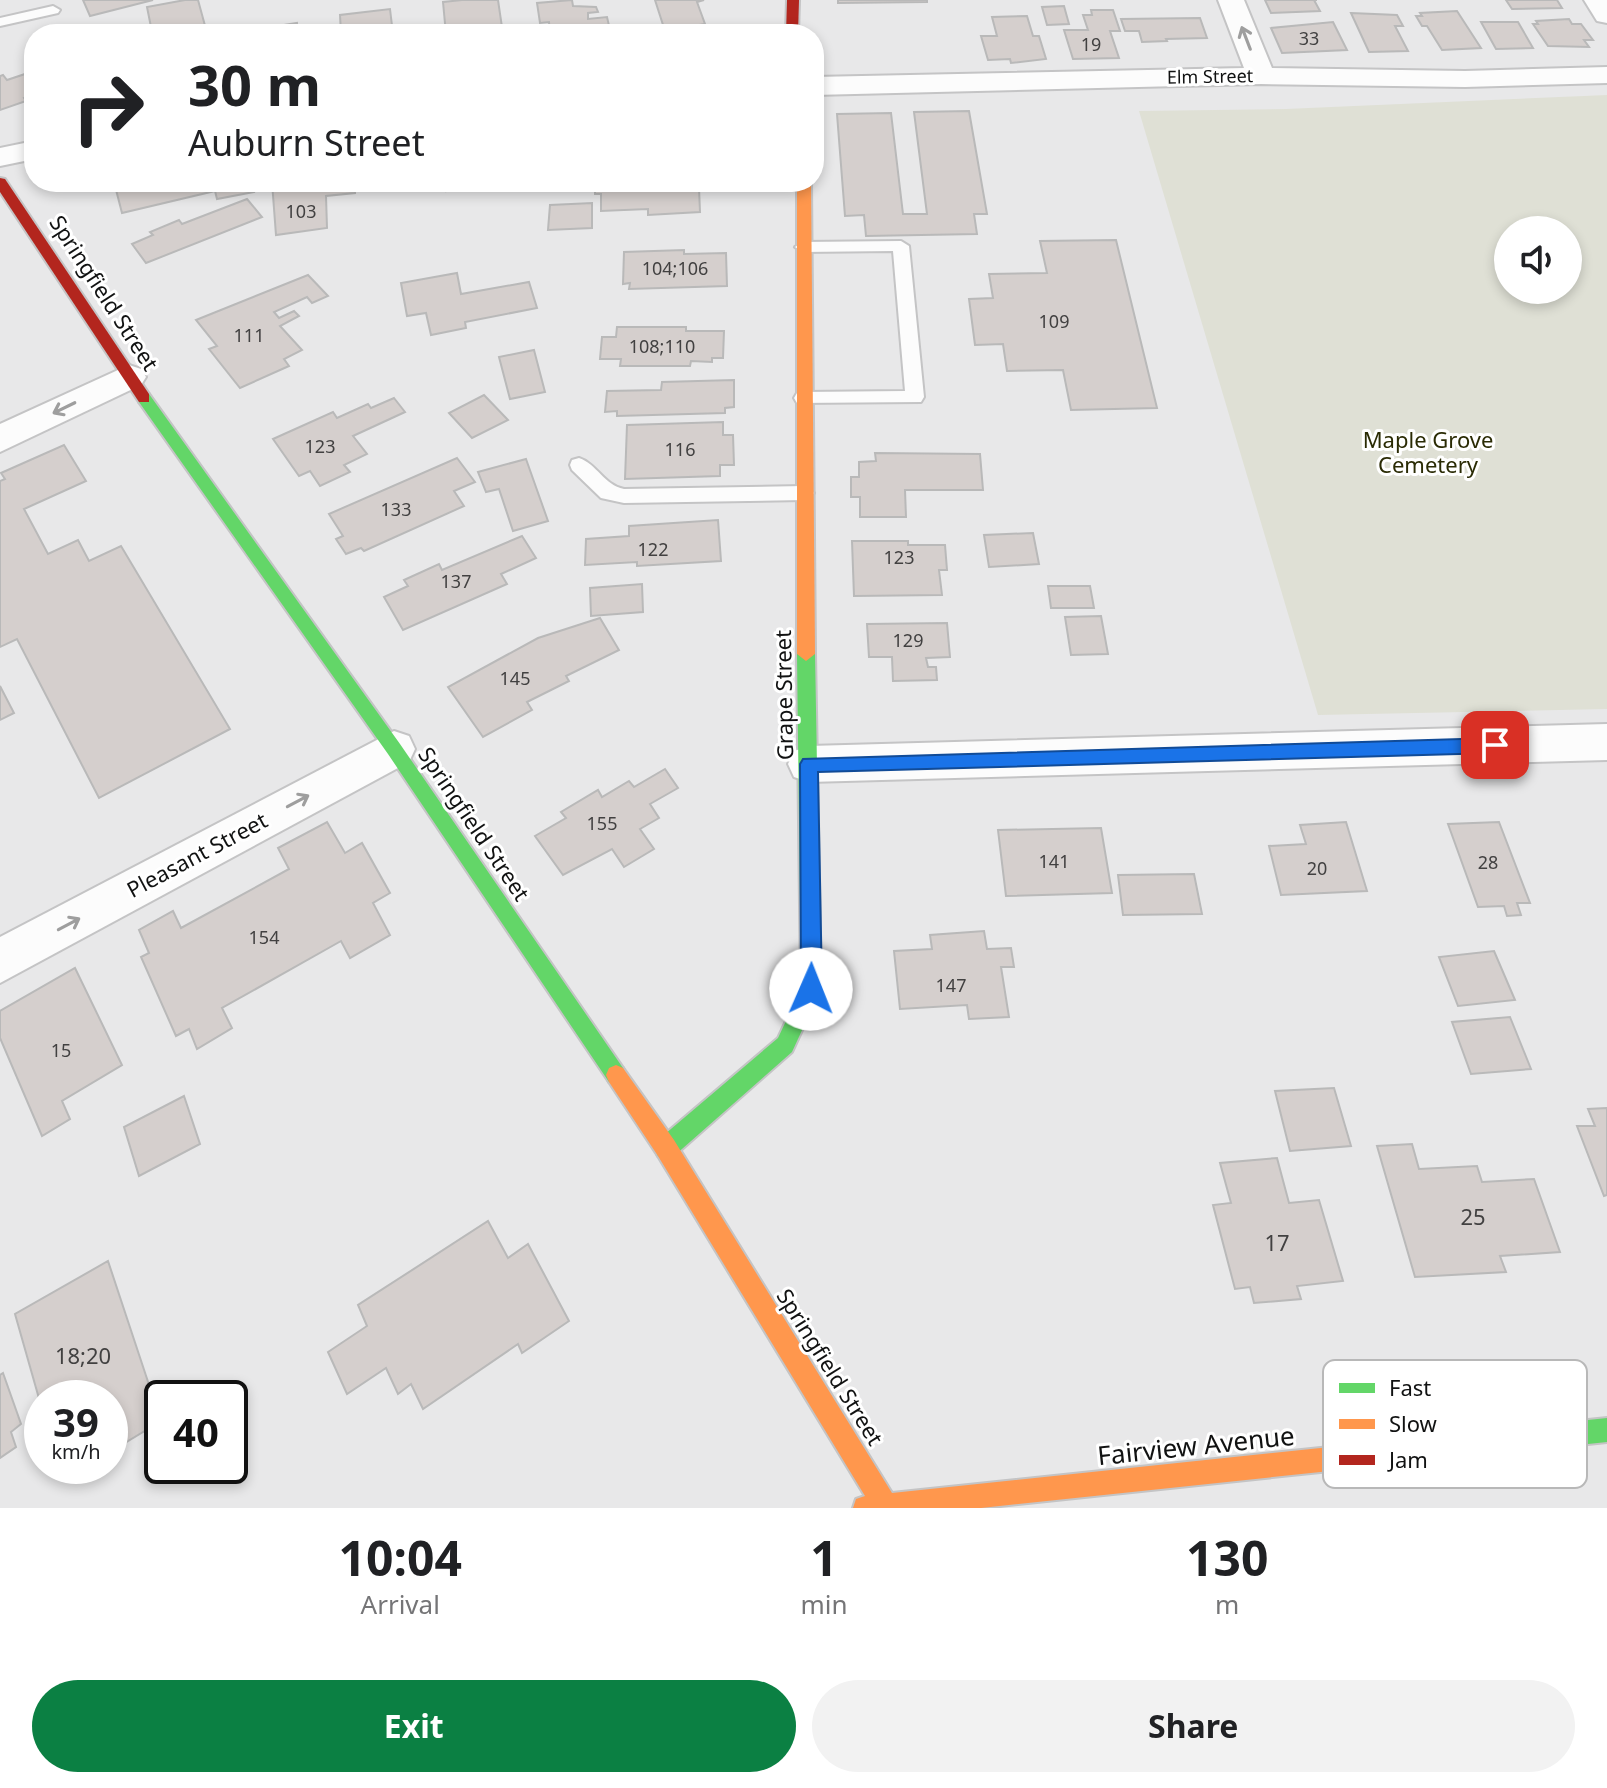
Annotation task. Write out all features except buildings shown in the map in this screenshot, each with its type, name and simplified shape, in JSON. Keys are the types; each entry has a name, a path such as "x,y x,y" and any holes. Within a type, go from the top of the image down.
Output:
{"main road":[{"path":"792,24 793,0"},
{"name":"Springfield Street","path":"0,182 56,262 129,377 394,749 666,1148 886,1506"},
{"name":"Grape Street","path":"666,1148 785,1045 811,989 803,398 804,192"},
{"name":"Fairview Avenue","path":"1587,1432 1607,1430"},
{"name":"Fairview Avenue","path":"865,1508 1323,1460"}],"street":[{"path":"1231,0 1261,76"},
{"path":"1597,0 1607,15"},
{"name":"Elm Street","path":"824,86 1261,76 1465,79 1607,75"},
{"path":"0,157 24,152"},
{"path":"0,439 129,377"},
{"path":"809,764 1607,742"},
{"name":"Pleasant Street","path":"0,961 394,749"}],"lane":[{"path":"0,22 53,10"},
{"path":"803,247 901,246 915,397 803,398"},
{"path":"579,465 608,493 624,496 804,493"}],"green space":[{"name":"Maple Grove Cemetery","path":"1607,95 1607,709 1318,715 1139,111 1286,109"}],"traffic: fast":[{"path":"144,398 394,749 616,1075"},
{"path":"666,1148 785,1045 811,989 806,654"},
{"path":"1587,1432 1607,1430"}],"traffic: slow":[{"path":"804,192 806,654"},
{"path":"616,1075 666,1148 887,1508"},
{"path":"865,1508 1323,1460"}],"traffic: jam":[{"path":"792,24 793,0"},
{"path":"0,182 144,398"}],"route":[{"path":"811,989 809,764 1495,745"}]}
